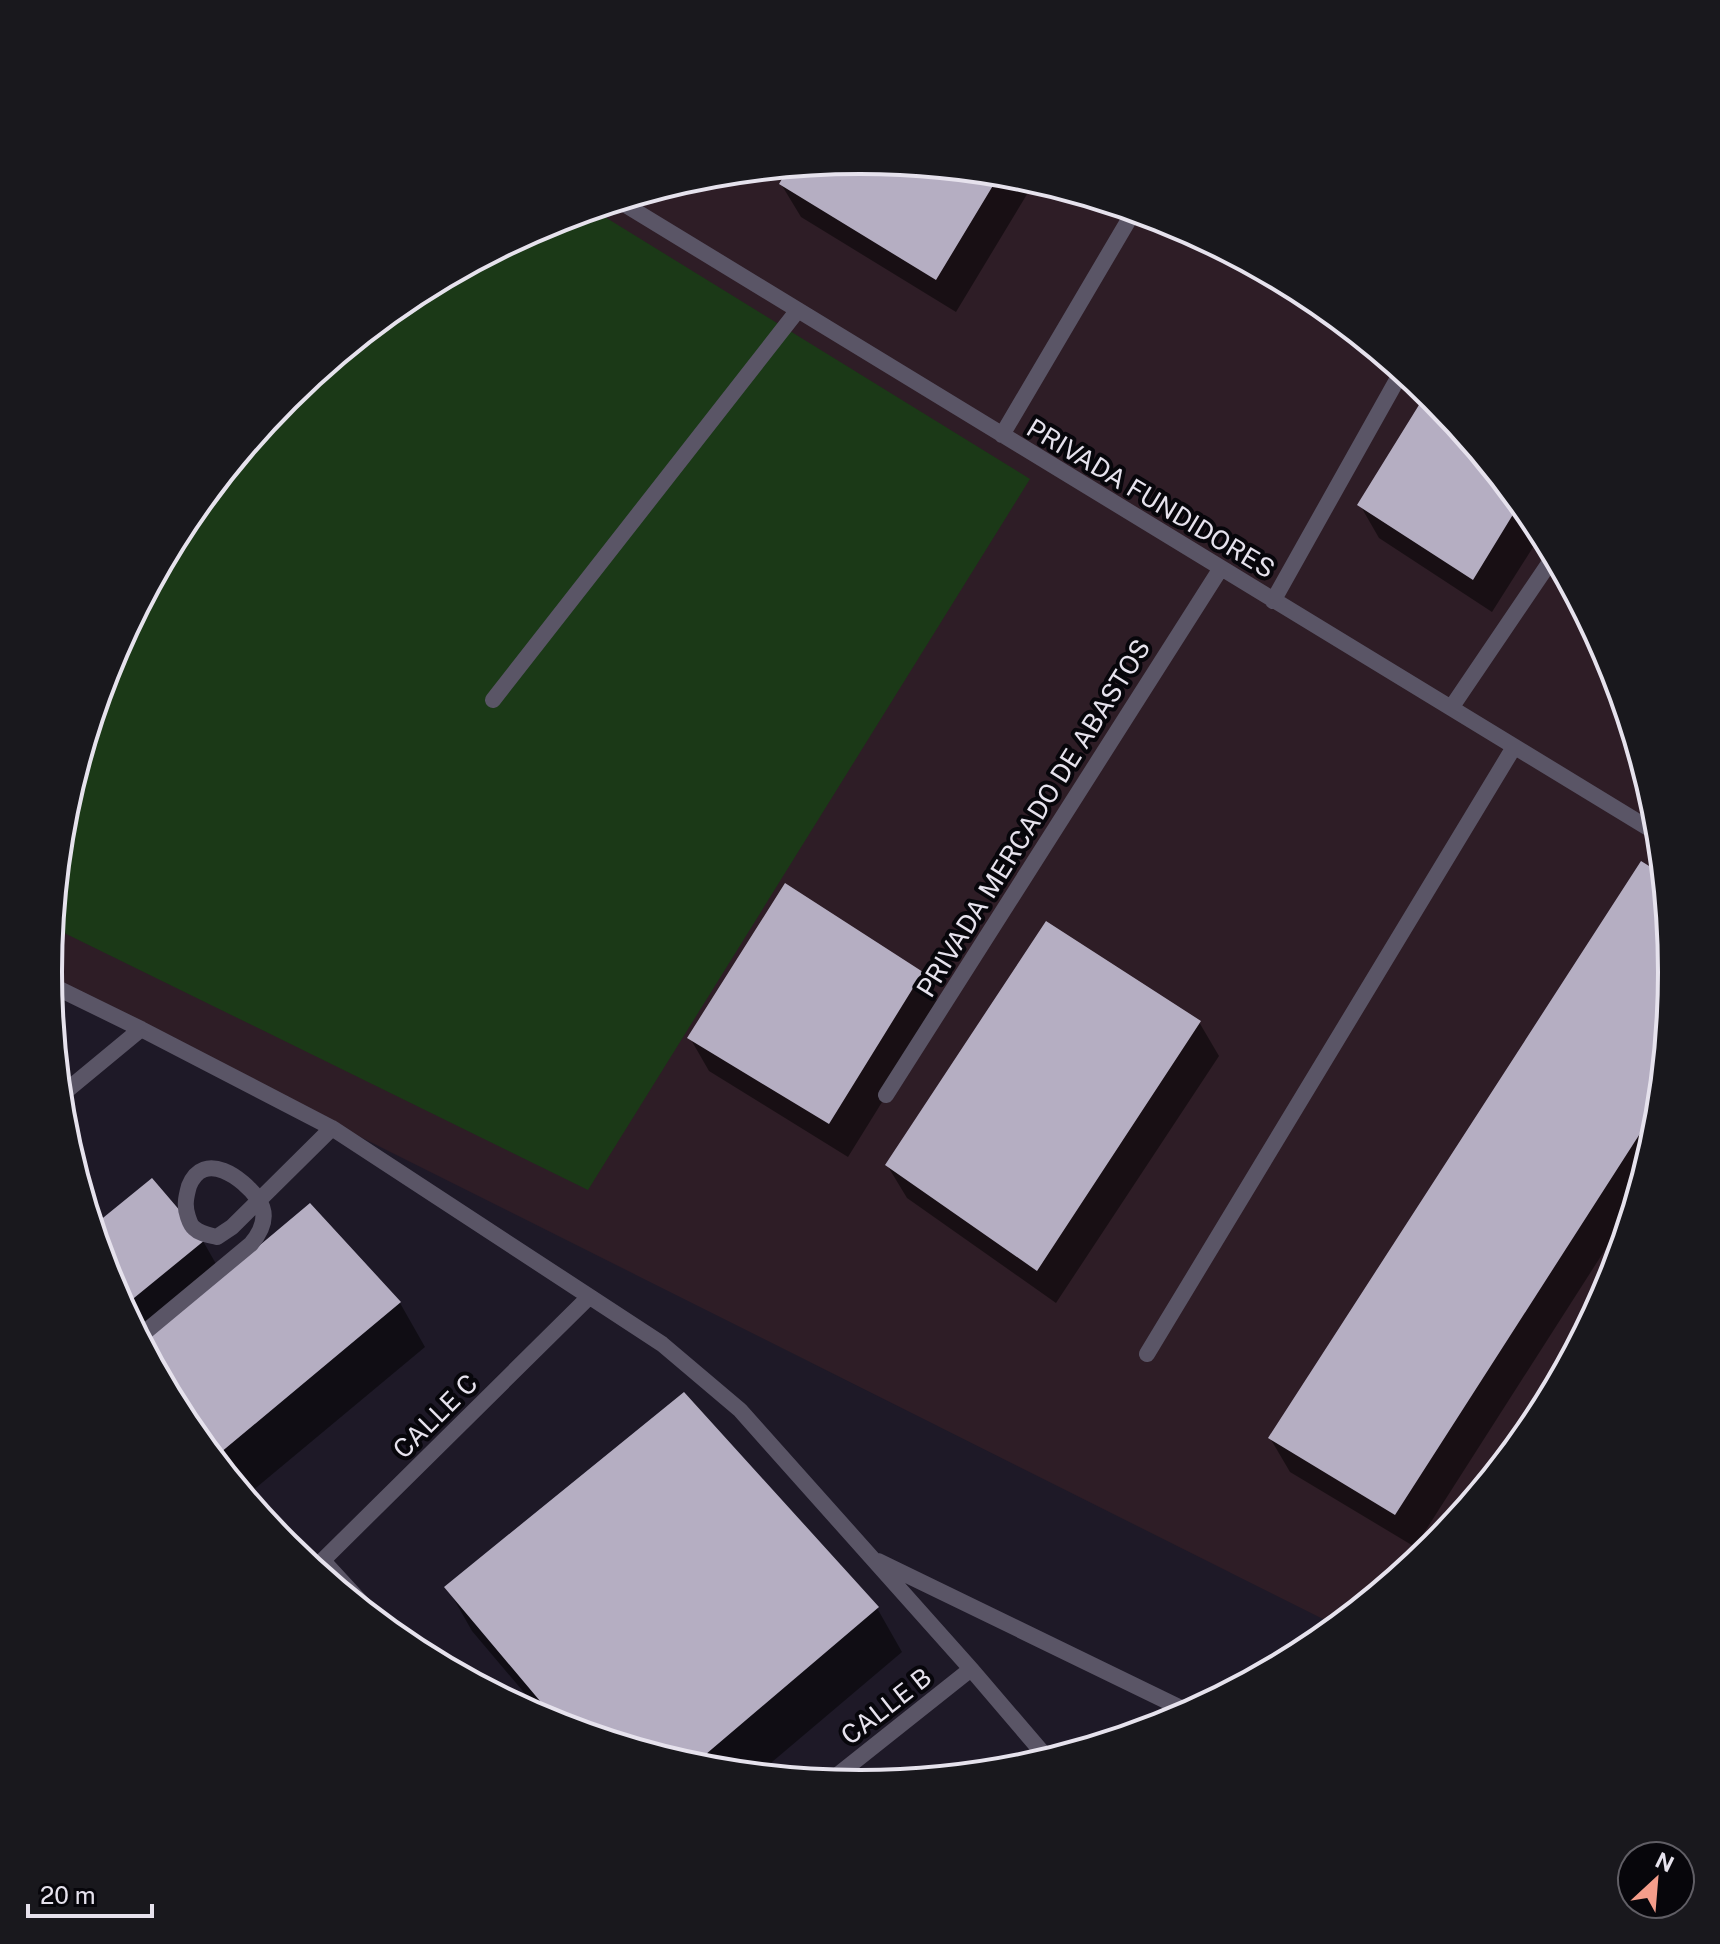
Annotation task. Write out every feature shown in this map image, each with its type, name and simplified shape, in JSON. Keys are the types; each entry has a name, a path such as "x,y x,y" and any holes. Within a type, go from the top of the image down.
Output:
{"lane":[{"name":"PRIVADA FUNDIDORES","path":"630,208 1645,826"},
{"path":"1002,435 1128,221"},
{"path":"493,700 798,310"},
{"path":"1273,601 1396,382"},
{"path":"1451,708 1547,566"},
{"name":"PRIVADA MERCADO DE ABASTOS","path":"886,1095 1221,568"},
{"path":"1147,1354 1514,747"},
{"path":"63,991 332,1128 662,1344 740,1410 1040,1749"},
{"path":"71,1087 141,1029"},
{"path":"147,1330 251,1244 261,1231 264,1217 261,1202 259,1200 253,1192 244,1183 225,1170 208,1168 193,1177 185,1197 192,1227 205,1235 217,1237 232,1227 259,1200 332,1128"},
{"name":"CALLE C","path":"323,1562 589,1297"},
{"path":"869,1557 1174,1705"},
{"name":"CALLE B","path":"845,1769 971,1669"}],"shaded area":[{"path":"860,174 964,181 1016,189 1117,216 1165,235 1213,256 1303,308 1386,372 1424,408 1460,446 1524,529 1576,619 1597,667 1616,715 1643,816 1656,920 1658,972 1651,1076 1643,1128 1616,1229 1597,1277 1576,1325 1524,1415 1460,1498 1424,1536 1386,1572 1325,1620 63,988 64,920 77,816 104,715 144,619 196,529 260,446 334,372 417,308 507,256 555,235 603,216 704,189 808,176"}],"green space":[{"path":"603,216 1030,479 588,1190 64,933 77,816 104,715 144,619 196,529 227,486 260,446 334,372 417,308 507,256"}],"building":[{"path":"860,174 912,176 993,185 936,280 779,184 782,178"},
{"path":"1420,404 1460,446 1513,514 1473,580 1357,505"},
{"path":"1641,861 1651,867 1658,972 1651,1076 1643,1129 1395,1515 1268,1438"},
{"path":"785,883 923,972 829,1124 687,1038"},
{"path":"1046,921 1201,1021 1037,1271 885,1165"},
{"path":"152,1178 205,1240 133,1299 101,1219"},
{"path":"310,1203 401,1302 222,1451 196,1415 150,1337"},
{"path":"684,1392 879,1607 705,1755 603,1728 542,1703 444,1587"}]}
